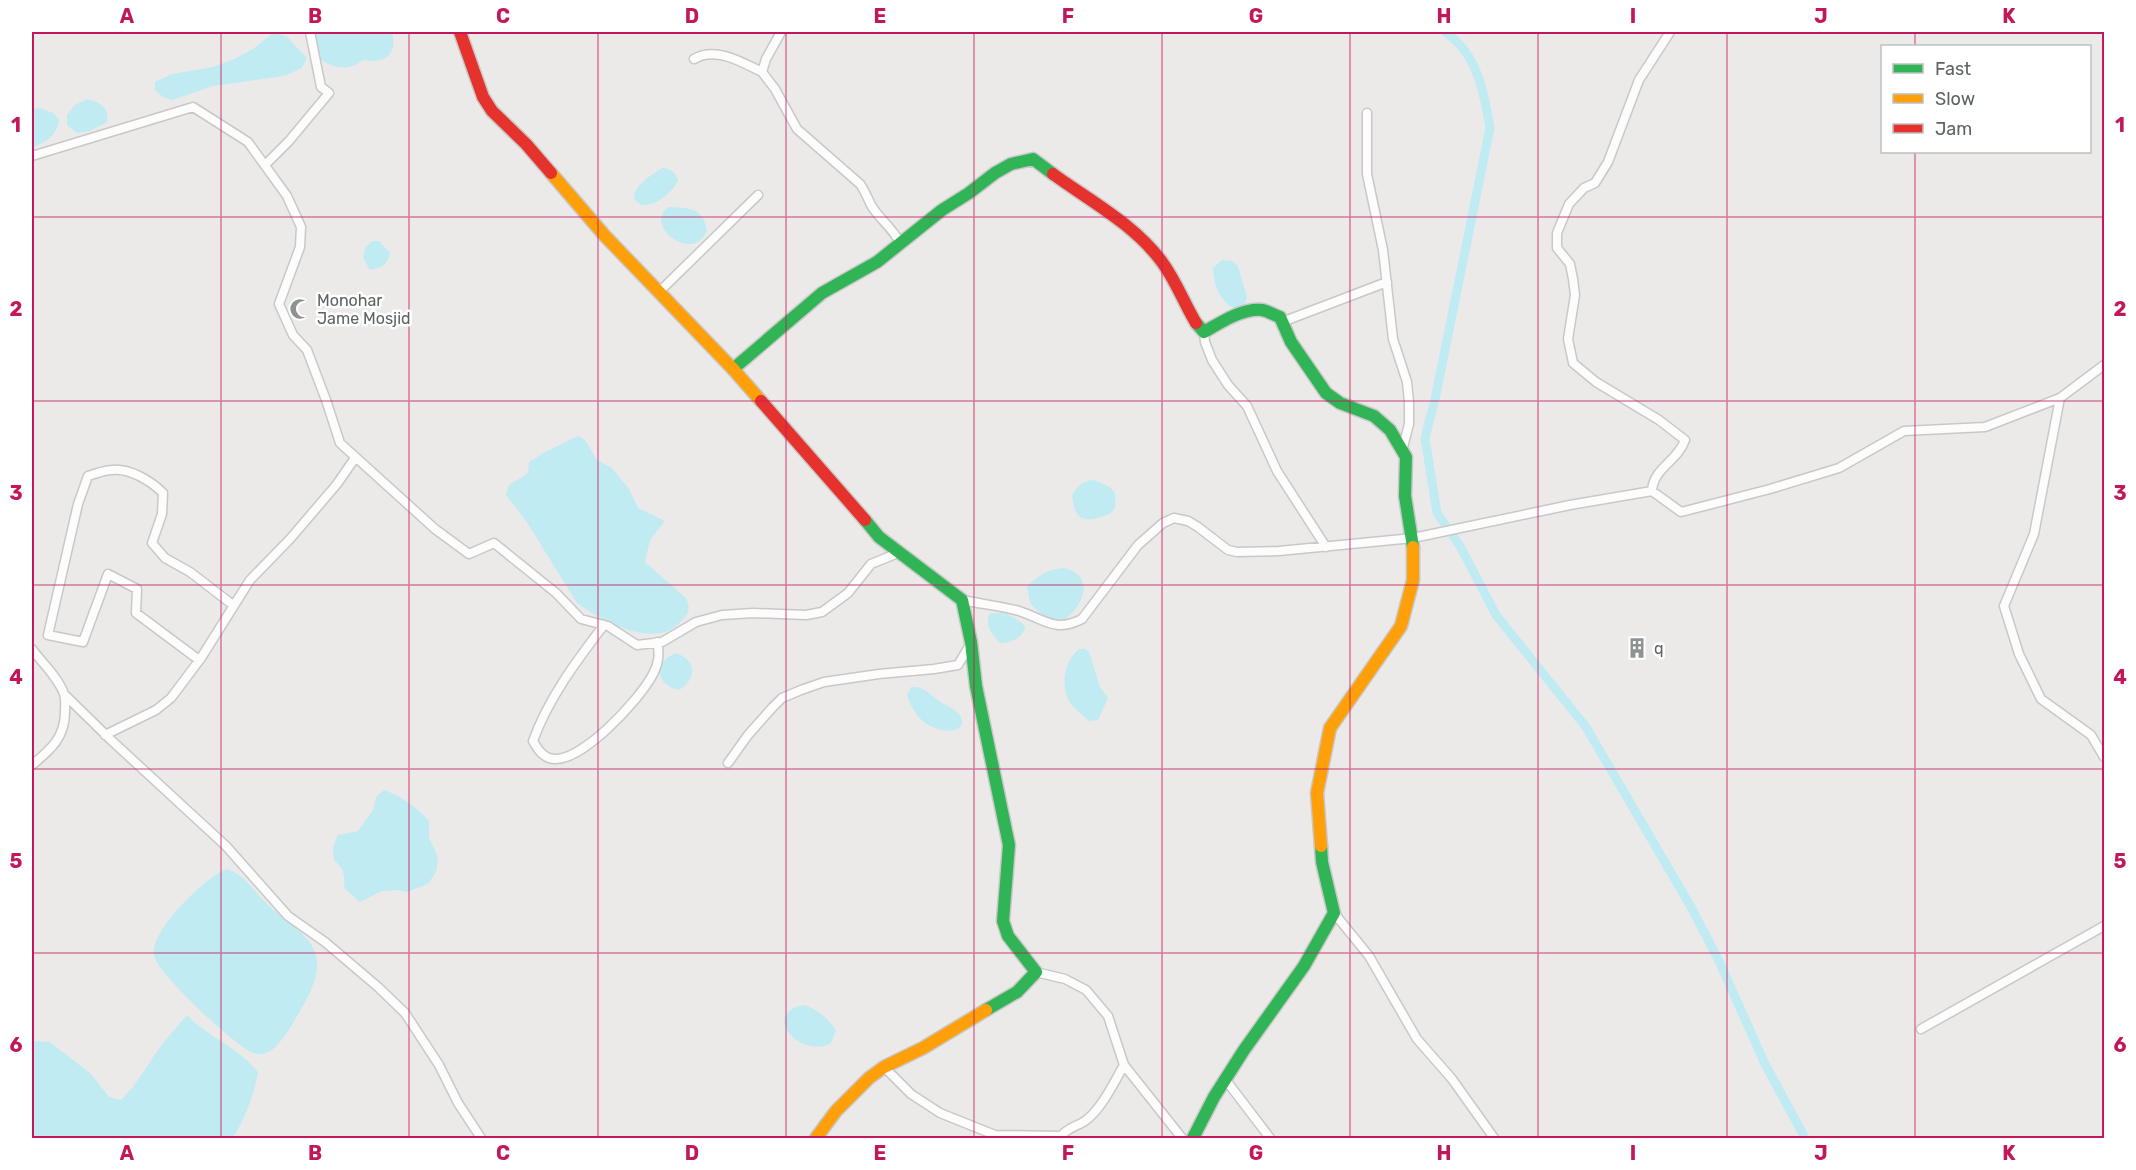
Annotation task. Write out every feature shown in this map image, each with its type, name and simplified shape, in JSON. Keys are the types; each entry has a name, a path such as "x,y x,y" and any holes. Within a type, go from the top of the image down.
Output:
{"street":[{"path":"265,165 289,141 329,93 321,87 310,32"},
{"path":"460,32 483,97 492,111 526,144 605,236 733,369 879,537 962,600 1019,611 1056,626 1070,625 1082,619 1138,545 1163,524 1174,518 1188,521 1228,550 1237,552 1279,551 1413,538 1570,505 1652,491 1681,512 1839,468 1904,431 1985,427 2060,398 2104,365"},
{"path":"762,72 781,32"},
{"path":"1652,491 1656,474 1682,449 1685,440 1659,420 1596,382 1573,363 1568,339 1575,295 1570,264 1557,248 1557,233 1569,204 1584,188 1594,183 1608,162 1639,80 1670,32"},
{"path":"694,59 717,54 762,72 775,89 796,129 860,184 871,205 895,232 900,243"},
{"path":"32,156 194,107 248,142 287,196 301,227 300,247 279,304 293,335 307,350 340,443 435,529 469,554 494,543 556,593 581,619 604,625 637,645 662,642 696,622 722,615 806,615 822,612 848,593 871,564 898,553"},
{"path":"1367,113 1367,174 1383,250 1393,339 1407,382 1409,424 1402,451"},
{"path":"733,369 822,293 877,262 942,210 995,173 1011,164 1033,159 1115,218 1155,253 1203,332 1212,360 1228,385 1248,406 1277,471 1326,547"},
{"path":"660,291 758,195"},
{"path":"1282,322 1387,282"},
{"path":"1203,332 1248,312 1264,310 1280,317 1291,342 1326,393 1340,402 1374,416 1390,430 1406,457 1405,496 1413,538 1413,580 1401,626 1330,728 1317,794 1322,862 1334,913 1369,956 1417,1039 1452,1079 1494,1138"},
{"path":"2060,398 2034,534 2004,606 2019,654 2041,699 2091,735 2104,757"},
{"path":"105,735 156,710 171,698 199,660 250,580 290,539 356,458"},
{"path":"199,660 136,613 137,589 108,574 83,642 48,635 78,504 88,476 113,470 134,474 153,483 163,493 162,514 152,543 165,558 190,572 233,605"},
{"path":"962,600 971,642 976,686 1009,845 1004,929 1036,972 1065,979 1086,990 1108,1016 1125,1065 1182,1138"},
{"path":"604,625 540,720 532,741 541,753 551,759 569,757 595,740 641,692 658,663 660,654 657,642"},
{"path":"728,763 748,735 783,698 824,682 958,665 971,642"},
{"path":"32,648 53,674 65,695 105,735 226,846 288,916 343,957 405,1013 439,1065 458,1103 481,1138"},
{"path":"32,765 56,744 61,735 65,719 65,695"},
{"path":"1193,1138 1225,1079 1305,966 1334,913"},
{"path":"1921,1029 2104,926"},
{"path":"816,1138 836,1112 869,1078 884,1067 923,1048 1017,992 1034,977 1036,972"},
{"path":"884,1067 910,1094 940,1113 995,1135 1046,1137 1061,1136 1068,1128 1085,1122 1095,1112 1125,1065"},
{"path":"1225,1079 1270,1138"}],"water":[{"path":"274,32 286,36 307,58 302,68 284,76 213,86 172,100 163,97 155,90 155,82 172,74 213,67 234,59 253,49"},
{"path":"316,32 392,32 393,48 388,56 379,60 364,60 344,68 334,66 324,62 316,54"},
{"path":"87,99 103,106 108,117 107,122 90,131 77,133 67,125 67,115 75,105"},
{"path":"40,108 53,113 59,120 58,126 50,138 32,148 32,109"},
{"path":"662,168 673,172 678,181 662,198 652,204 641,205 634,199 637,189"},
{"path":"668,207 689,209 699,213 707,232 697,243 692,244 685,244 671,237 662,226 661,220"},
{"path":"372,241 379,241 390,253 383,265 370,270 363,258 365,248"},
{"path":"1222,260 1232,261 1238,266 1247,297 1245,306 1241,310 1229,305 1217,288 1213,268"},
{"path":"578,436 585,440 597,460 612,468 629,489 638,508 665,521 650,540 645,562 686,598 688,612 672,629 660,633 630,630 601,618 577,603 526,521 506,495 509,485 528,473 529,462"},
{"path":"1094,480 1110,487 1115,493 1115,507 1107,515 1085,519 1077,514 1072,495 1081,484"},
{"path":"1063,568 1075,573 1082,580 1084,588 1082,598 1071,614 1058,621 1046,617 1032,606 1027,587 1043,574"},
{"path":"1003,612 1025,626 1022,634 1016,639 1000,643 990,630 988,618 989,614"},
{"path":"1079,649 1089,652 1100,687 1108,698 1098,720 1089,721 1073,706 1066,694 1067,666"},
{"path":"676,653 688,660 692,670 689,681 679,690 665,683 660,673 663,662"},
{"path":"911,687 923,689 957,712 962,722 960,727 944,730 923,721 913,710 907,695"},
{"path":"384,790 409,803 429,821 429,838 438,861 436,872 428,884 407,892 382,891 360,902 344,888 343,872 334,860 333,847 338,835 358,831 373,810 376,797"},
{"path":"227,869 245,880 267,904 304,935 314,950 317,961 314,983 299,1014 280,1042 267,1053 255,1054 249,1051 212,1021 168,977 154,955 160,933 169,920 193,893"},
{"path":"803,1005 822,1014 836,1030 831,1043 820,1047 809,1046 790,1034 785,1026 785,1018 790,1010"},
{"path":"187,1015 242,1056 258,1072 248,1106 233,1138 32,1138 32,1041 50,1042 91,1074 109,1097 121,1100 133,1087 162,1044"}],"waterway":[{"path":"1445,32 1456,41 1472,62 1482,87 1490,128 1425,438 1437,513 1460,546 1496,615 1586,727 1691,907 1719,961 1765,1064 1805,1138"}],"traffic: fast":[{"path":"733,369 822,293 877,262 942,210 995,173 1011,164 1033,159 1053,174"},
{"path":"1196,323 1204,332 1247,311 1262,310 1280,317 1291,342 1326,393 1340,403 1374,416 1390,430 1406,457 1405,496 1413,547"},
{"path":"865,520 879,537 962,600 971,642 976,686 1009,845 1003,921 1008,936 1036,972 1017,992 986,1010"},
{"path":"1193,1138 1214,1097 1244,1050 1304,966 1334,913 1322,862 1321,846"}],"traffic: slow":[{"path":"551,173 605,236 761,401"},
{"path":"1321,846 1317,793 1330,728 1401,626 1413,580 1413,547"},
{"path":"816,1138 836,1111 869,1078 884,1067 923,1048 986,1010"}],"traffic: jam":[{"path":"460,32 483,97 492,111 526,144 551,173"},
{"path":"1053,174 1111,214 1151,248 1172,277 1196,323"},
{"path":"761,401 865,520"}],"place":[{"name":"Monohar Jame Mosjid","path":"300,309"},
{"name":"q","path":"1637,648"}]}
